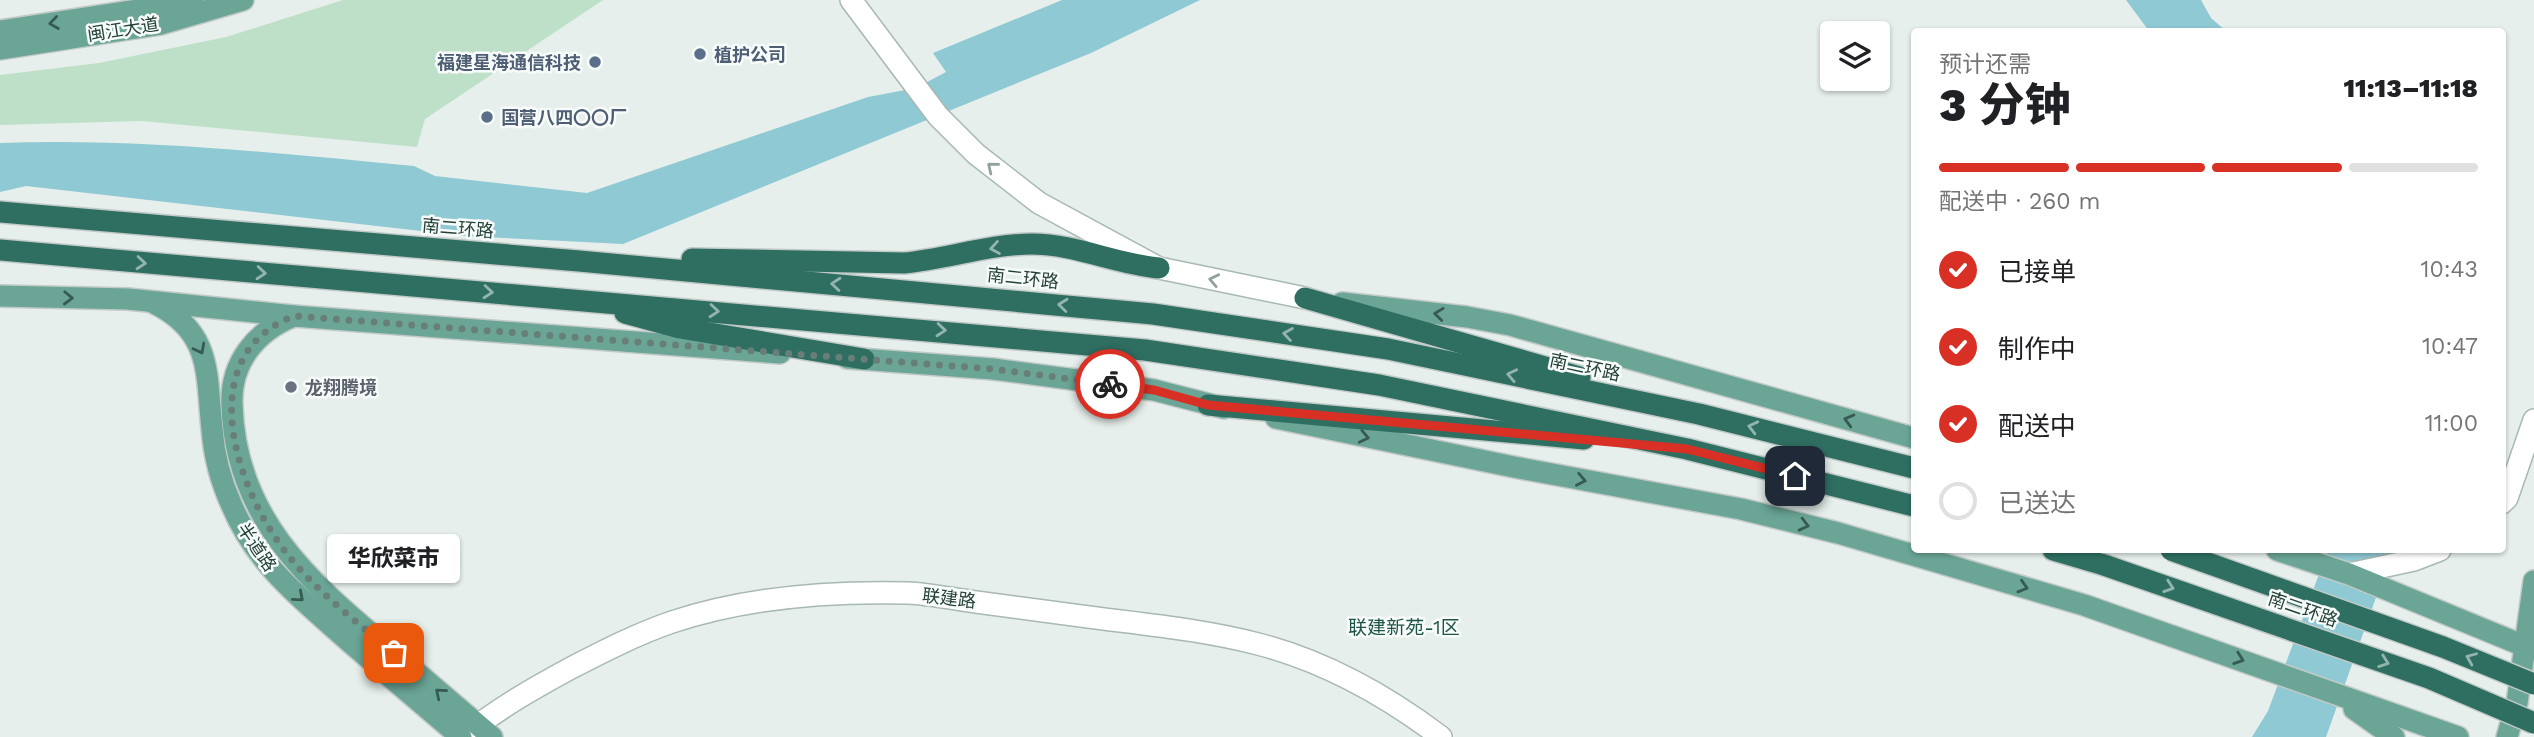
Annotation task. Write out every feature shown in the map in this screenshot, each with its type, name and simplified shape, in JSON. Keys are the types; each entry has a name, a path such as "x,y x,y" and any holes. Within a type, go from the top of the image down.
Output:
{"highway":[{"name":"南二环路","path":"0,212 579,261 1153,314 1388,349 1699,414 1911,467"},
{"path":"579,261 738,258 828,263 904,263 930,261 988,248 1031,244 1055,246 1133,266 1158,268"},
{"path":"0,250 1145,350 1379,385 1687,449 1911,505"},
{"path":"1305,298 1511,356 1699,414"},
{"path":"572,299 680,328 864,359"},
{"path":"1208,405 1687,449"},
{"name":"南二环路","path":"2063,553 2429,678 2534,723"},
{"name":"南二环路","path":"2179,553 2443,647 2534,684"}],"main road":[{"name":"闽江大道","path":"0,31 193,0"},
{"name":"闽江大道","path":"0,49 161,24 243,0"},
{"path":"0,296 152,302 294,316 993,369 1154,390 1208,405 1514,467 1741,509 1814,527 2084,605 2458,737"},
{"path":"1305,298 1467,317 1510,325 1911,437"},
{"name":"半道路","path":"152,302 163,307 181,323 195,340 206,362 212,435 220,474 237,518 253,546 284,584 473,734"},
{"name":"半道路","path":"294,316 272,327 255,341 240,363 233,386 232,413 236,445 254,500 279,543 300,569 473,734"},
{"path":"2287,553 2349,574 2530,648"},
{"path":"2507,737 2530,648 2534,581"},
{"path":"2323,689 2394,737"}],"street":[{"path":"851,0 938,116 976,155 1039,204 1158,268 1305,298"},
{"path":"2506,499 2534,420"},
{"path":"2349,574 2414,561 2433,553"},
{"name":"联建路","path":"473,734 526,693 620,644 673,622 769,600 887,593 936,596 1195,630 1259,644 1323,667 1404,711 1441,737"}],"green space":[{"path":"343,0 603,0 425,119 417,147 142,121 0,125 0,75 99,63 226,37"}],"water":[{"path":"1062,0 1200,0 1091,53 623,244 465,236 26,186 0,192 0,143 52,142 156,145 311,156 414,166 435,176 587,193 868,97 916,88 946,72 933,53"},
{"path":"2126,0 2201,0 2211,18 2223,28 2147,28"},
{"path":"2327,553 2392,553 2326,737 2252,737 2268,711"}],"way so far":[{"path":"394,653 323,592 289,556 262,516 240,463 231,399 235,376 240,363 263,332 294,316 993,369 1110,384"}],"place":[{"name":"植护公司","path":"700,54"},
{"name":"福建星海通信科技","path":"595,62"},
{"name":"国营八四〇〇厂","path":"487,117"},
{"name":"龙翔腾境","path":"291,387"},
{"name":"华欣菜市","path":"394,653"}],"district":[{"name":"联建新苑-1区","path":"1404,627"}],"route":[{"path":"1110,384 1154,390 1208,405 1687,449 1795,476"}]}
